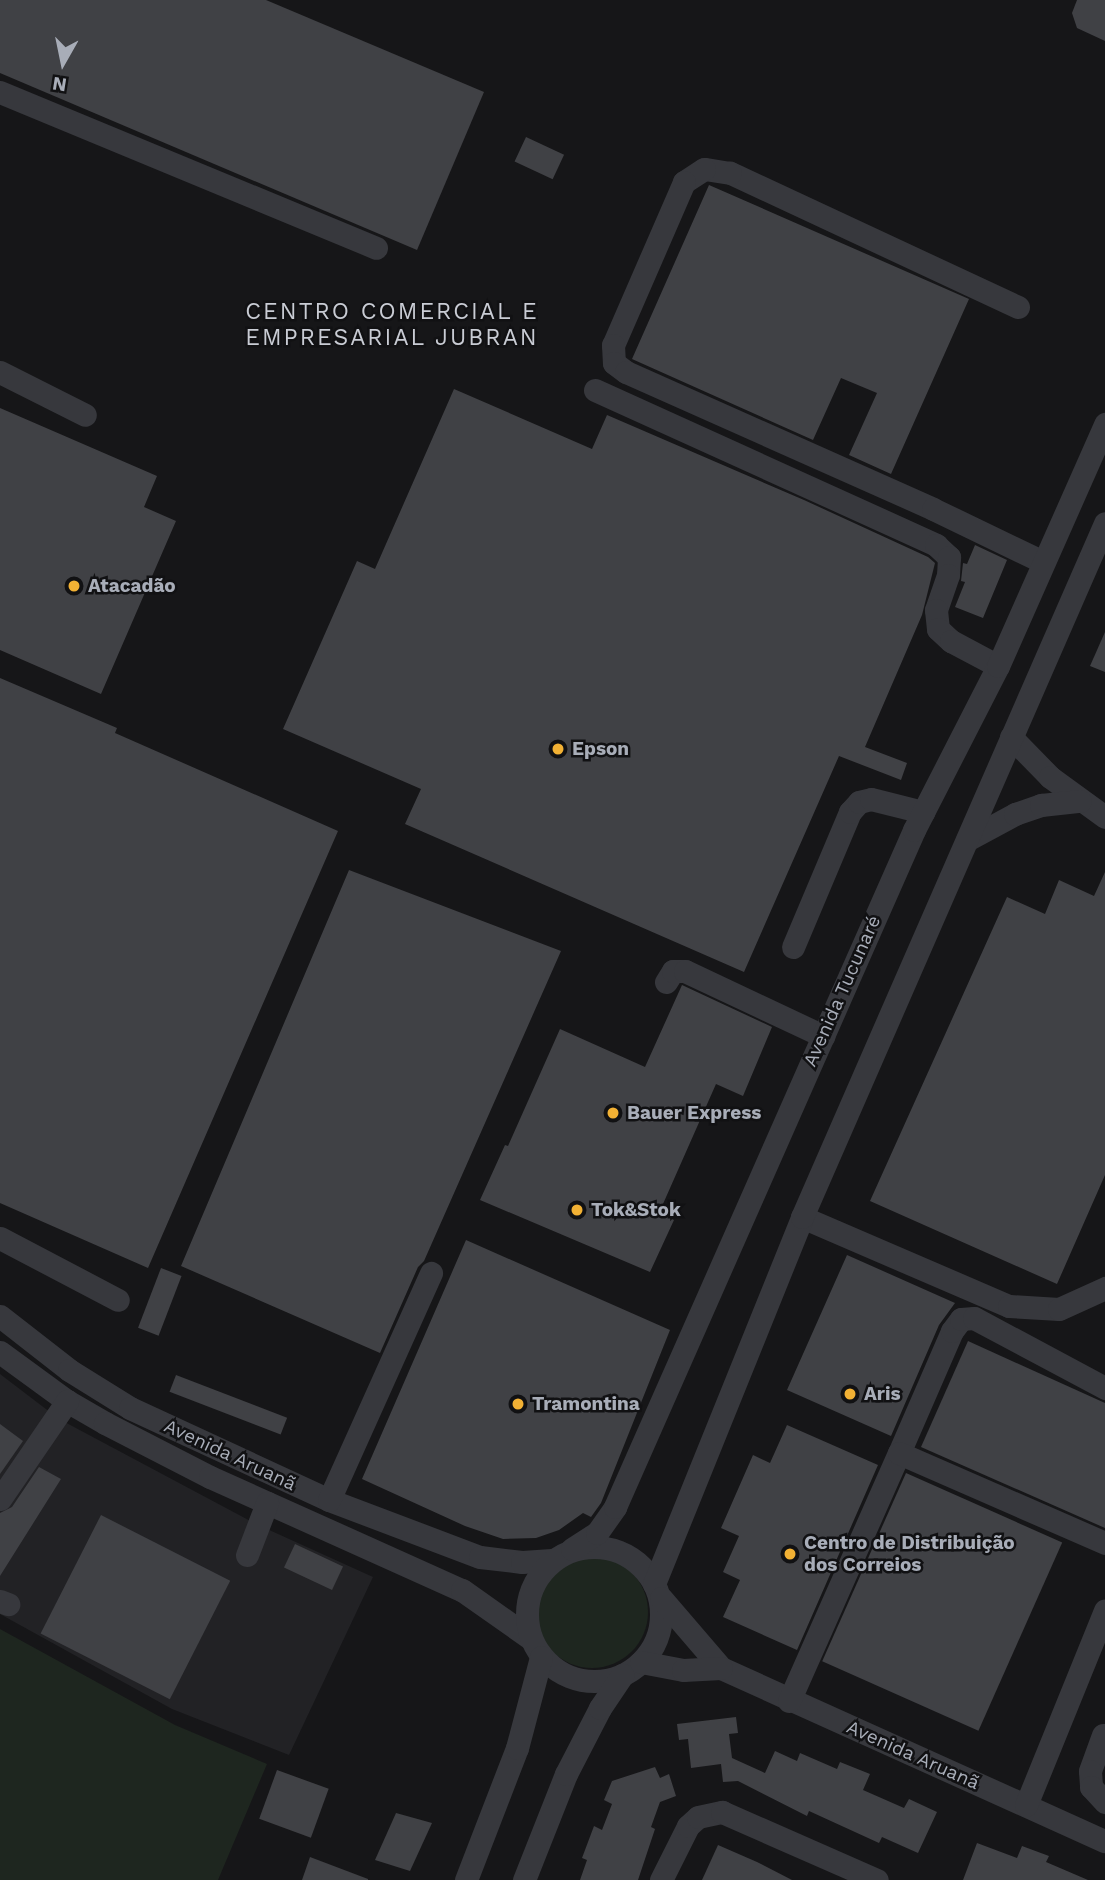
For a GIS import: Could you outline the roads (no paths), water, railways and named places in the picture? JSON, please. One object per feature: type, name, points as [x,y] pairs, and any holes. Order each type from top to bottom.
[{"type":"street","points":[[0,92],[376,248]]},
{"type":"street","points":[[1018,307],[730,173],[704,169],[684,182],[613,345],[614,363],[626,372],[933,509],[1043,562]]},
{"type":"street","points":[[0,372],[85,415]]},
{"type":"street","points":[[594,390],[936,545],[949,557],[948,575],[936,610],[938,629],[951,641],[998,666]]},
{"type":"street","name":"Avenida Tucunaré","points":[[562,1554],[597,1533],[615,1507],[923,812],[998,666],[1105,424]]},
{"type":"street","points":[[524,1880],[566,1774],[600,1708],[655,1644],[661,1622],[658,1591],[802,1217],[1105,523]]},
{"type":"street","points":[[1012,737],[1050,777],[1105,817]]},
{"type":"street","points":[[793,947],[850,812],[859,802],[871,799],[923,812]]},
{"type":"street","points":[[967,840],[1004,819],[1041,805],[1080,801]]},
{"type":"street","points":[[666,982],[673,971],[685,971],[823,1036]]},
{"type":"street","points":[[802,1217],[1009,1306],[1059,1309],[1105,1288]]},
{"type":"street","points":[[0,1238],[118,1300]]},
{"type":"street","points":[[330,1500],[431,1273]]},
{"type":"street","name":"Avenida Aruanã","points":[[0,1316],[69,1370],[130,1408],[330,1500],[480,1557],[522,1562],[562,1554]]},
{"type":"street","points":[[789,1701],[952,1331],[961,1319],[974,1318],[1105,1388]]},
{"type":"street","name":"Avenida Aruanã","points":[[0,1352],[67,1401],[175,1459],[462,1590],[536,1647]]},
{"type":"street","points":[[0,1499],[67,1401]]},
{"type":"street","points":[[899,1453],[1105,1543]]},
{"type":"street","points":[[247,1555],[267,1503]]},
{"type":"street","points":[[631,1669],[600,1681],[578,1680],[558,1671],[536,1647],[525,1617],[528,1595],[537,1575],[562,1554],[593,1546],[616,1549],[636,1561],[658,1591]]},
{"type":"street","points":[[462,1590],[480,1557]]},
{"type":"street","name":"Avenida Aruanã","points":[[658,1591],[721,1668],[789,1701],[1105,1841]]},
{"type":"street","points":[[1026,1805],[1105,1610]]},
{"type":"street","points":[[466,1880],[517,1748],[536,1647]]},
{"type":"street","name":"Avenida Aruanã","points":[[631,1669],[721,1668]]},
{"type":"street","points":[[1103,1735],[1090,1771],[1091,1787],[1105,1802]]},
{"type":"street","points":[[662,1880],[688,1826],[698,1817],[722,1812],[877,1880]]},
{"type":"place","name":"Atacadão","points":[[74,586]]},
{"type":"place","name":"Epson","points":[[558,749]]},
{"type":"place","name":"Bauer Express","points":[[613,1113]]},
{"type":"place","name":"Tok&Stok","points":[[577,1210]]},
{"type":"place","name":"Aris","points":[[850,1394]]},
{"type":"place","name":"Tramontina","points":[[518,1404]]},
{"type":"place","name":"Centro de Distribuição dos Correios","points":[[790,1554]]},
{"type":"district","name":"CENTRO COMERCIAL E EMPRESARIAL JUBRAN","points":[[392,325]]}]
